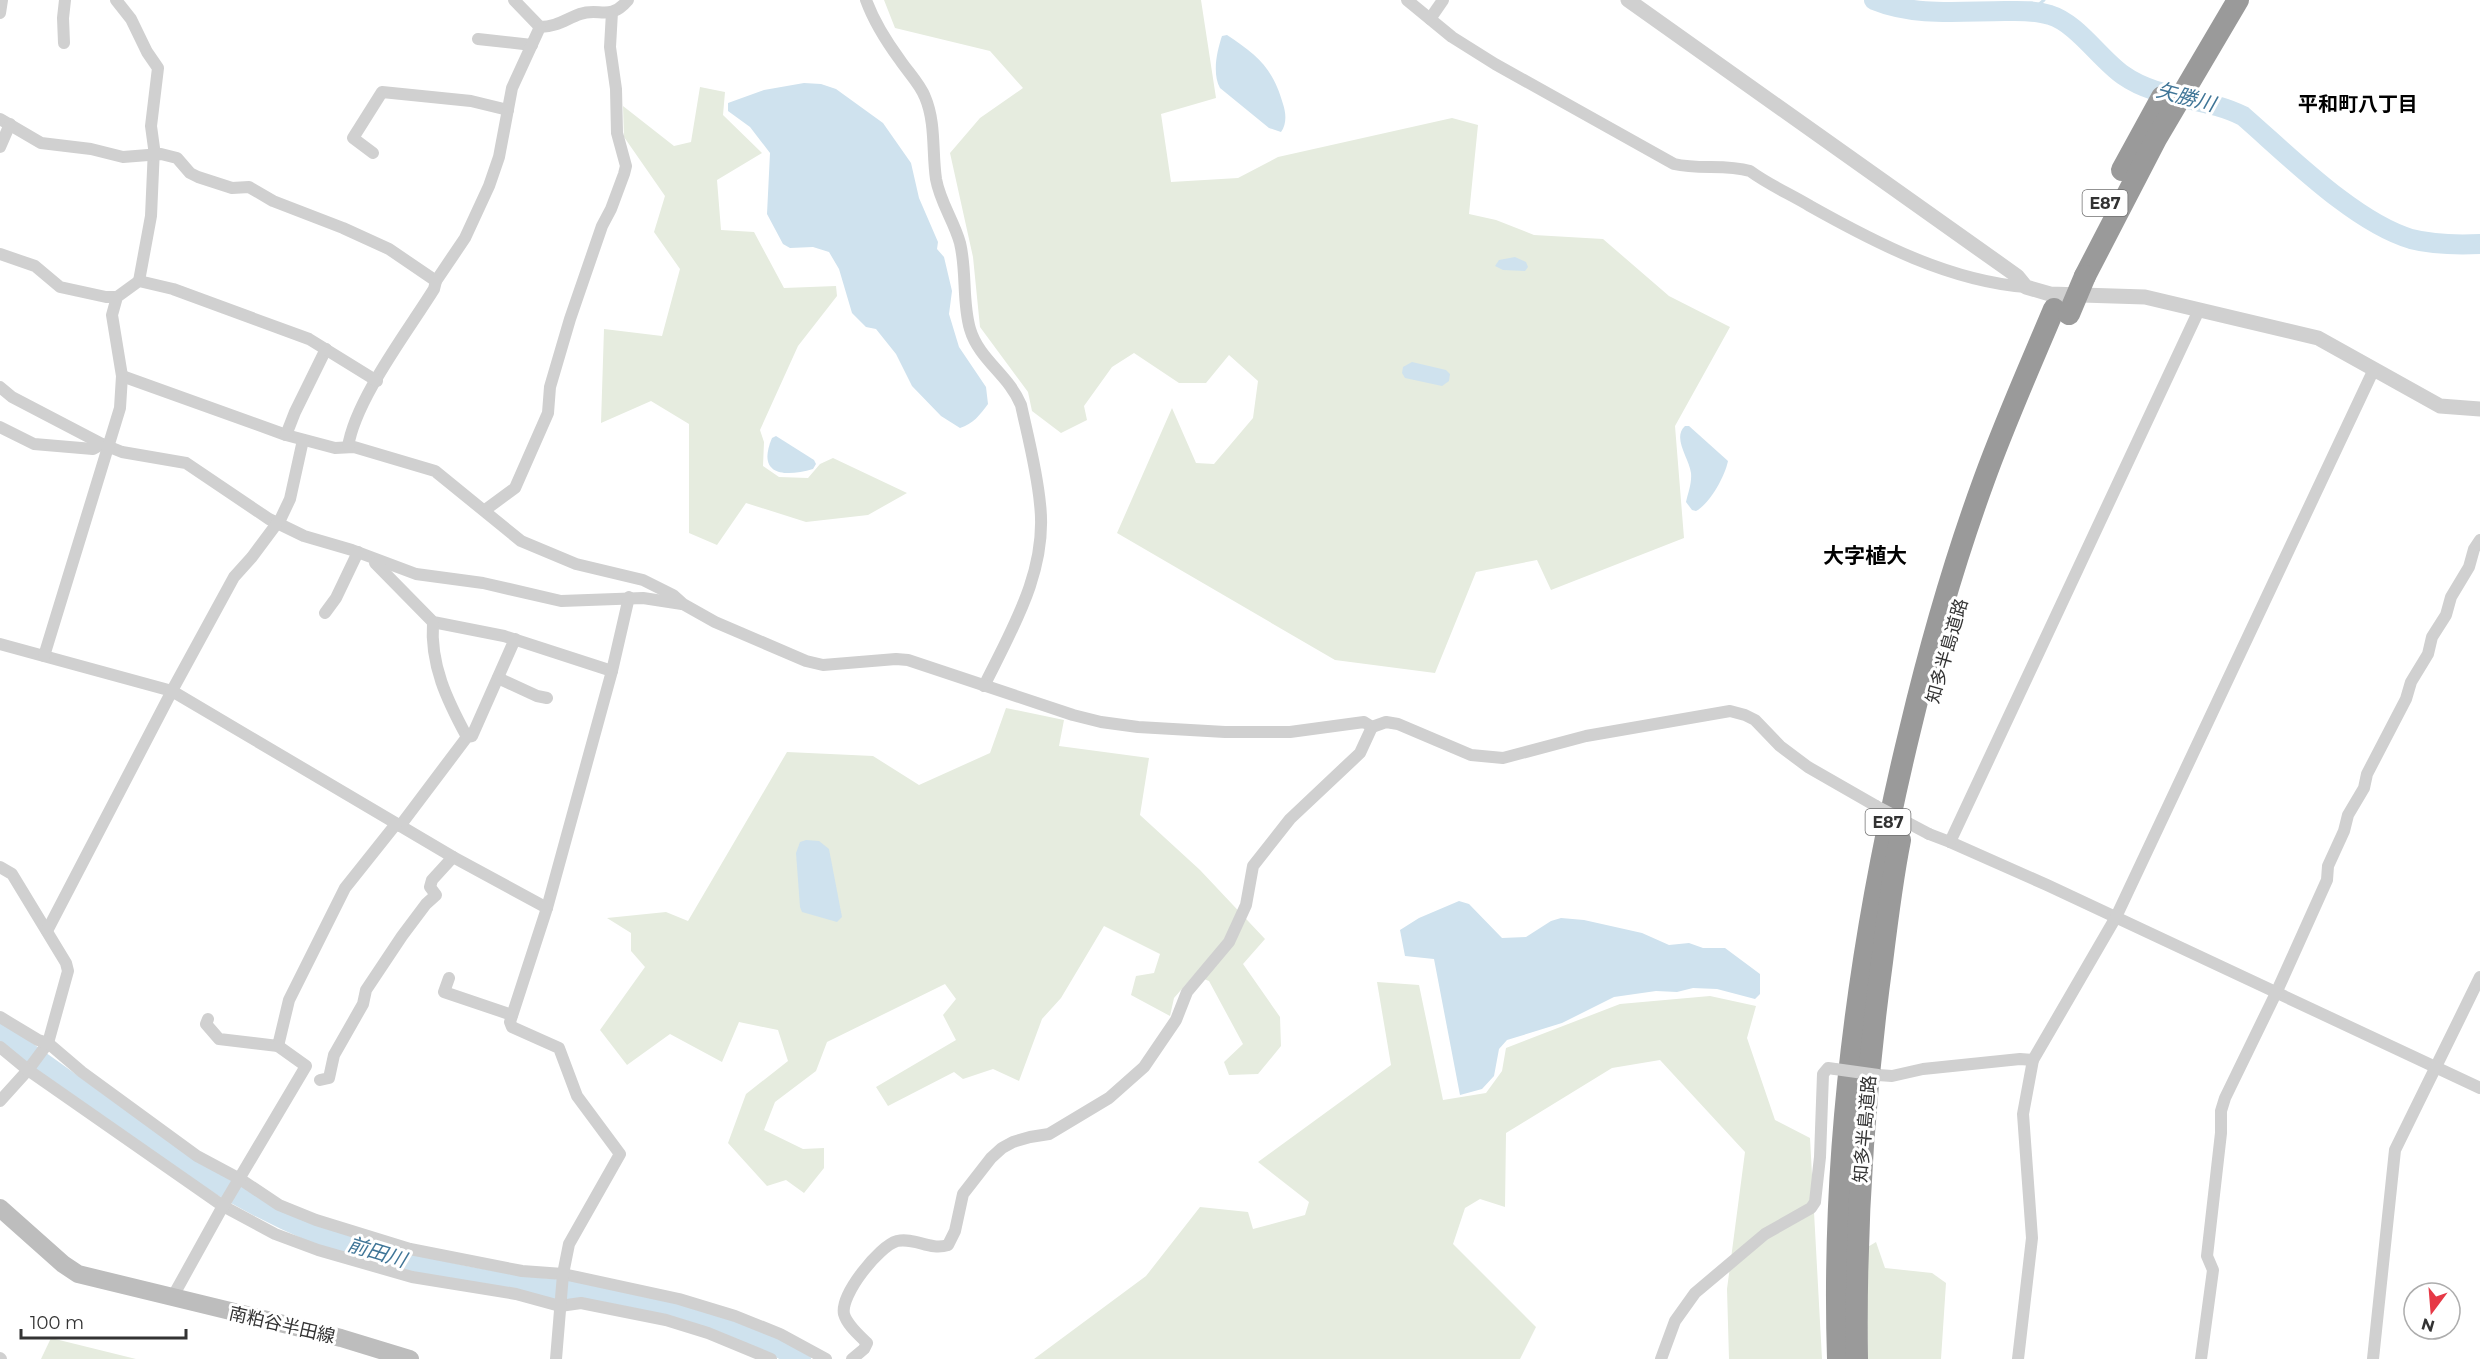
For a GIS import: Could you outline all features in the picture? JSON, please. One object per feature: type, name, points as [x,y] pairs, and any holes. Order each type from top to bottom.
[{"type":"highway","name":"知多半島道路","points":[[1838,1359],[1838,1239],[1844,1130],[1857,1005],[1885,839],[1922,678],[1951,577],[1984,481],[2078,275],[2149,136],[2194,55],[2219,0]]},
{"type":"highway","name":"知多半島道路","points":[[2194,55],[2238,0]]},
{"type":"highway","name":"知多半島道路","points":[[1857,1359],[1857,1239],[1863,1129],[1875,1009],[1899,843],[1937,681],[1966,582],[1999,485],[2036,389],[2061,312]]},
{"type":"main road","name":"南粕谷半田線","points":[[0,1208],[63,1264],[78,1274],[341,1338],[410,1359]]},
{"type":"street","points":[[0,13],[2,0]]},
{"type":"street","points":[[64,43],[65,0]]},
{"type":"street","points":[[0,255],[36,266],[60,287],[106,297],[117,297],[139,282],[151,216],[153,154],[151,126],[158,68],[147,52],[131,19],[116,0]]},
{"type":"street","points":[[514,0],[540,27],[550,27],[582,13],[612,12],[628,0]]},
{"type":"street","points":[[866,0],[890,46],[925,96],[932,127],[937,183],[959,240],[965,269],[966,313],[971,332],[986,358],[1015,391],[1021,405],[1041,505],[1041,535],[1032,581],[1024,604],[984,686]]},
{"type":"street","points":[[1407,0],[1452,37],[1495,64],[1674,164],[1686,167],[1737,167],[1750,171],[1850,230],[1941,268],[2050,294],[2145,297],[2318,338],[2440,406],[2480,410]]},
{"type":"street","points":[[1430,19],[1443,0]]},
{"type":"street","points":[[1628,0],[2017,276],[2026,287]]},
{"type":"street","points":[[485,510],[515,488],[548,413],[550,387],[570,319],[602,226],[612,209],[624,174],[626,166],[617,133],[616,89],[610,47],[612,12]]},
{"type":"street","points":[[348,447],[357,416],[434,289],[436,281],[465,238],[489,186],[499,157],[512,88],[540,27]]},
{"type":"street","points":[[478,39],[532,45]]},
{"type":"street","points":[[373,153],[353,138],[382,92],[471,101],[508,110]]},
{"type":"street","points":[[0,147],[5,122],[41,143],[91,149],[123,157],[153,154],[177,158],[190,173],[213,183],[232,188],[249,187],[273,201],[389,249],[436,281]]},
{"type":"street","points":[[139,282],[173,289],[309,339],[377,381]]},
{"type":"street","points":[[44,656],[106,445],[120,408],[122,376],[112,315],[117,297]]},
{"type":"street","points":[[1950,842],[2199,310]]},
{"type":"street","points":[[286,435],[326,348]]},
{"type":"street","points":[[2018,1359],[2032,1238],[2023,1114],[2033,1060],[2116,917],[2374,369]]},
{"type":"street","points":[[122,376],[286,435],[335,448],[348,447],[435,471],[521,541],[576,564],[643,580],[674,595],[683,604],[715,622],[806,662],[823,665],[908,660],[1073,715],[1138,728],[1260,733],[1290,732],[1364,722],[1372,727]]},
{"type":"street","points":[[0,387],[12,397],[122,452],[186,463],[277,523],[304,536],[416,574],[483,584],[553,600],[579,601],[629,597],[683,604]]},
{"type":"street","points":[[0,427],[34,444],[93,449],[106,445]]},
{"type":"street","points":[[47,931],[234,577],[277,523],[290,499],[303,440]]},
{"type":"street","points":[[2201,1359],[2213,1270],[2207,1256],[2224,1098],[2277,991],[2327,880],[2328,866],[2344,831],[2348,815],[2364,788],[2367,774],[2406,699],[2411,682],[2428,654],[2432,637],[2446,615],[2451,597],[2469,567],[2474,549],[2480,540]]},
{"type":"street","points":[[326,613],[362,554]]},
{"type":"street","points":[[362,554],[389,574],[432,622],[515,639],[612,671]]},
{"type":"street","points":[[556,1359],[563,1274],[569,1244],[620,1154],[577,1095],[559,1048],[512,1027],[510,1022],[548,908],[612,671],[629,597]]},
{"type":"street","points":[[432,622],[433,654],[437,670],[447,700],[467,737]]},
{"type":"street","points":[[278,1046],[289,1000],[345,888],[467,737],[472,736],[515,639]]},
{"type":"street","points":[[0,644],[172,691],[453,857],[548,908]]},
{"type":"street","points":[[498,678],[537,696],[547,698]]},
{"type":"street","points":[[852,1359],[864,1349],[867,1343],[846,1320],[844,1303],[869,1265],[888,1245],[898,1241],[916,1242],[932,1247],[948,1245],[955,1230],[963,1194],[990,1158],[1013,1142],[1049,1134],[1109,1098],[1144,1067],[1176,1020],[1186,992],[1229,942],[1246,905],[1253,866],[1290,819],[1360,753],[1372,727],[1386,722],[1398,724],[1471,755],[1503,758],[1586,736],[1706,715],[1738,713],[1755,720],[1780,746],[1808,767],[1929,834],[2277,991],[2480,1088]]},
{"type":"street","points":[[208,1019],[206,1024],[219,1039],[278,1046],[306,1066],[322,1085],[329,1078],[334,1055],[363,1004],[366,990],[402,936],[426,904],[436,895],[430,887],[432,880],[453,857]]},
{"type":"street","points":[[0,867],[12,874],[66,963],[68,971],[46,1045],[28,1070],[0,1101]]},
{"type":"street","points":[[2373,1359],[2395,1150],[2480,977]]},
{"type":"street","points":[[449,978],[444,992],[512,1015]]},
{"type":"street","points":[[0,1017],[46,1045],[197,1156],[279,1204],[362,1235],[410,1249],[522,1271],[563,1274],[679,1299],[735,1316],[780,1334],[826,1359]]},
{"type":"street","points":[[0,1047],[28,1070],[225,1204],[275,1234],[318,1250],[412,1277],[516,1294],[560,1306],[581,1303],[666,1320],[708,1333],[771,1359]]},
{"type":"street","points":[[1661,1359],[1675,1321],[1695,1293],[1765,1234],[1811,1208],[1815,1203],[1824,1074],[1828,1068],[1892,1076],[1923,1069],[2020,1059],[2033,1060]]},
{"type":"street","points":[[172,1298],[306,1066]]},
{"type":"shaded area","points":[[884,0],[1201,0],[1216,98],[1161,114],[1171,182],[1238,178],[1278,157],[1452,118],[1478,125],[1469,214],[1496,220],[1534,235],[1603,239],[1669,296],[1730,327],[1675,426],[1684,538],[1551,590],[1537,560],[1476,572],[1435,673],[1335,660],[1117,533],[1172,408],[1196,463],[1214,464],[1253,418],[1258,381],[1229,355],[1206,383],[1179,383],[1134,353],[1112,367],[1084,406],[1087,420],[1061,433],[1032,411],[1028,392],[980,327],[973,257],[950,153],[980,118],[1023,88],[990,51],[895,28]]},
{"type":"shaded area","points":[[700,87],[725,92],[723,115],[762,153],[717,180],[721,230],[754,232],[784,288],[836,286],[837,296],[798,346],[760,430],[764,442],[763,466],[779,477],[808,478],[820,464],[833,458],[907,493],[868,515],[806,522],[746,503],[717,545],[689,533],[689,424],[651,401],[601,423],[604,329],[662,336],[680,269],[654,232],[665,196],[624,137],[623,106],[674,146],[691,142]]},
{"type":"shaded area","points":[[1006,708],[1064,720],[1059,746],[1149,758],[1140,815],[1200,870],[1265,939],[1243,964],[1280,1017],[1281,1046],[1258,1074],[1229,1075],[1224,1062],[1243,1044],[1209,981],[1194,975],[1174,998],[1170,1016],[1131,995],[1136,976],[1154,973],[1160,954],[1104,926],[1061,998],[1042,1019],[1019,1081],[993,1069],[963,1079],[954,1072],[888,1106],[876,1087],[956,1040],[943,1015],[956,999],[945,984],[827,1042],[816,1071],[775,1102],[764,1130],[803,1149],[824,1148],[824,1168],[804,1193],[786,1180],[767,1186],[728,1143],[746,1094],[788,1061],[778,1030],[739,1022],[722,1062],[670,1034],[627,1065],[600,1030],[645,967],[631,951],[631,933],[607,918],[666,912],[688,921],[787,752],[873,756],[919,785],[990,753]]},
{"type":"shaded area","points":[[1377,982],[1419,985],[1443,1100],[1486,1093],[1502,1071],[1506,1048],[1620,1004],[1710,996],[1756,1006],[1747,1038],[1775,1120],[1810,1138],[1822,1359],[1729,1359],[1727,1289],[1745,1152],[1660,1060],[1612,1068],[1506,1133],[1505,1207],[1480,1199],[1465,1208],[1453,1244],[1536,1327],[1520,1359],[1034,1359],[1146,1276],[1200,1207],[1248,1212],[1253,1229],[1305,1215],[1309,1202],[1258,1162],[1391,1065]]},
{"type":"shaded area","points":[[1876,1242],[1885,1268],[1932,1273],[1946,1283],[1941,1359],[1868,1359],[1866,1248]]},
{"type":"shaded area","points":[[51,1338],[136,1359],[41,1359]]},
{"type":"water","points":[[1227,35],[1255,56],[1269,72],[1285,111],[1285,122],[1281,132],[1269,128],[1220,88],[1216,76],[1216,62],[1222,36]]},
{"type":"water","points":[[804,83],[821,84],[836,89],[883,123],[911,163],[919,198],[938,242],[937,249],[944,257],[952,291],[949,314],[959,347],[986,387],[988,404],[976,419],[965,426],[960,428],[941,416],[912,386],[896,354],[876,329],[866,327],[852,313],[839,269],[829,252],[813,247],[790,248],[783,244],[767,214],[770,153],[750,127],[728,111],[728,103],[764,90]]},
{"type":"water","points":[[1515,257],[1526,262],[1528,267],[1525,271],[1503,270],[1495,266],[1499,260]]},
{"type":"water","points":[[1412,362],[1446,370],[1450,374],[1449,381],[1442,386],[1405,378],[1402,373],[1403,367]]},
{"type":"water","points":[[1685,426],[1689,426],[1728,461],[1716,489],[1696,511],[1692,510],[1686,502],[1691,477],[1680,436]]},
{"type":"water","points":[[776,436],[814,460],[816,464],[813,469],[784,473],[771,467],[768,451],[772,438]]},
{"type":"water","points":[[819,841],[829,849],[842,917],[837,922],[802,912],[800,907],[796,853],[800,842]]},
{"type":"water","points":[[1459,901],[1469,904],[1502,938],[1526,937],[1551,921],[1561,918],[1584,920],[1642,933],[1669,945],[1689,943],[1703,948],[1725,948],[1760,974],[1760,994],[1755,999],[1717,989],[1693,988],[1677,992],[1656,991],[1614,997],[1562,1023],[1507,1040],[1499,1049],[1494,1076],[1482,1089],[1460,1095],[1434,959],[1405,956],[1400,930],[1419,918]]},
{"type":"waterway","name":"矢勝川","points":[[1874,0],[1922,11],[2027,11],[2039,12],[2060,19],[2079,33],[2114,68],[2137,83],[2167,94],[2214,105],[2243,116],[2322,186],[2367,218],[2389,230],[2411,239],[2428,242],[2480,244]]},
{"type":"waterway","points":[[2031,11],[2044,0]]},
{"type":"waterway","name":"前田川","points":[[0,1033],[129,1125],[216,1183],[309,1231],[359,1249],[444,1271],[532,1287],[604,1294],[680,1311],[730,1327],[801,1359]]},
{"type":"district","name":"平和町八丁目","points":[[2358,104]]},
{"type":"district","name":"大字植大","points":[[1865,555]]}]
